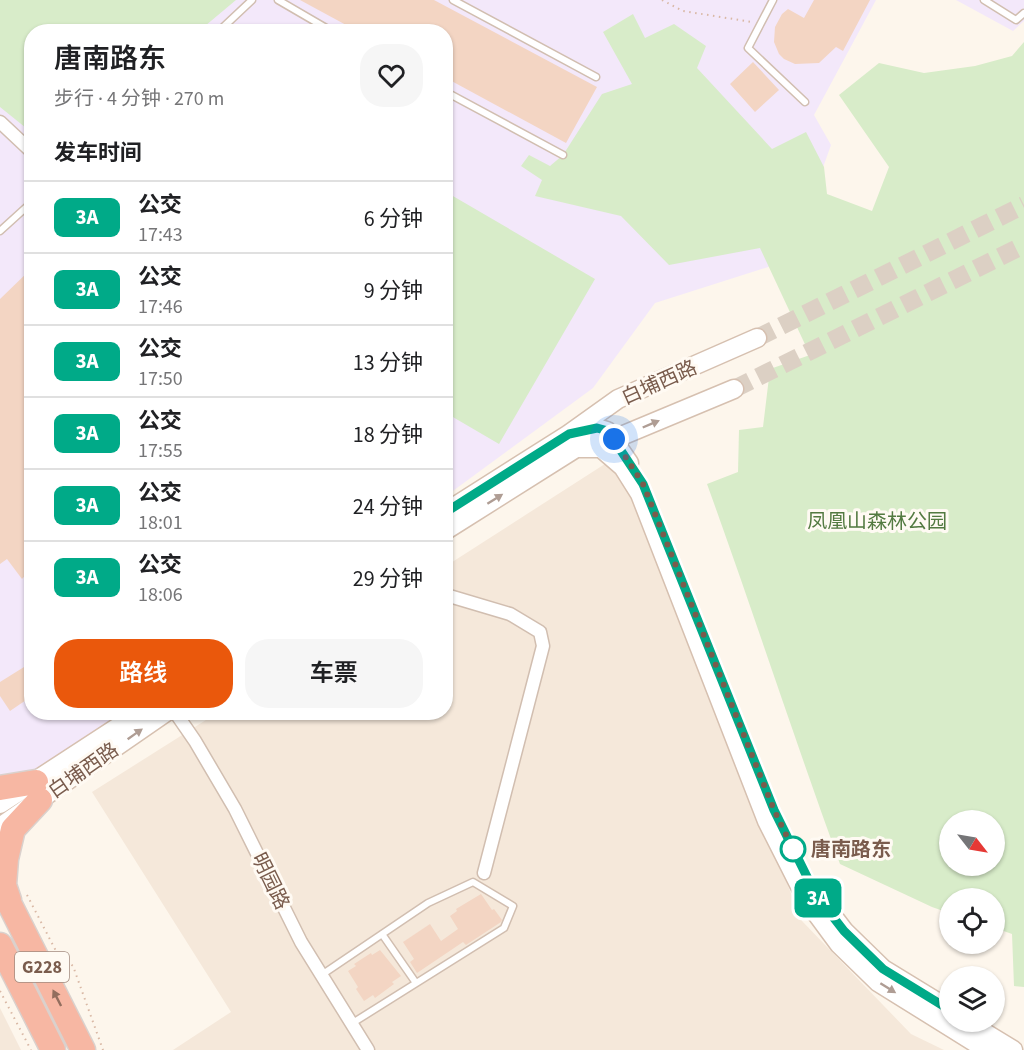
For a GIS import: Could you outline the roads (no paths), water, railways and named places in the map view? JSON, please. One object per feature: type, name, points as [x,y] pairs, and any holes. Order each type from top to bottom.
[{"type":"highway","points":[[0,789],[38,791]]},
{"type":"highway","points":[[12,894],[4,885],[6,859],[13,829],[38,791]]},
{"type":"highway","name":"G228","points":[[12,894],[29,942],[96,1049]]},
{"type":"highway","points":[[3,950],[2,940],[6,933],[14,931],[29,942]]},
{"type":"highway","name":"G228","points":[[3,950],[53,1050]]},
{"type":"street","points":[[0,122],[24,144]]},
{"type":"street","name":"白埔西路","points":[[453,525],[572,441],[618,399],[757,338]]},
{"type":"street","name":"白埔西路","points":[[453,508],[572,441],[614,439],[734,389]]},
{"type":"street","points":[[614,439],[643,484],[774,810],[816,895],[844,931],[883,969],[939,1003]]},
{"type":"street","points":[[572,441],[601,448],[623,467],[640,494],[768,821],[808,902],[839,944],[878,982],[987,1050]]},
{"type":"street","points":[[453,596],[510,614],[540,632],[543,646],[484,873]]},
{"type":"street","name":"白埔西路","points":[[0,827],[38,791],[131,720]]},
{"type":"street","name":"白埔西路","points":[[0,804],[38,791],[153,720]]},
{"type":"street","name":"明园路","points":[[181,720],[235,809],[320,976],[368,1050]]},
{"type":"street","points":[[983,1032],[1013,1050]]},
{"type":"lane","points":[[226,24],[252,0]]},
{"type":"lane","points":[[278,0],[319,24]]},
{"type":"lane","points":[[453,0],[596,78]]},
{"type":"lane","points":[[773,0],[748,48],[805,102]]},
{"type":"lane","points":[[984,0],[1016,20],[1024,13]]},
{"type":"lane","points":[[453,96],[563,156]]},
{"type":"lane","points":[[0,231],[24,209]]},
{"type":"lane","points":[[320,976],[428,903],[473,882],[513,906],[504,928],[350,1024]]},
{"type":"lane","points":[[382,934],[416,984]]},
{"type":"tunnel","points":[[757,338],[1024,205]]},
{"type":"tunnel","points":[[734,389],[1024,245]]},
{"type":"place","name":"唐南路东","points":[[793,849]]},
{"type":"park label","name":"凤凰山森林公园","points":[[877,521]]}]
